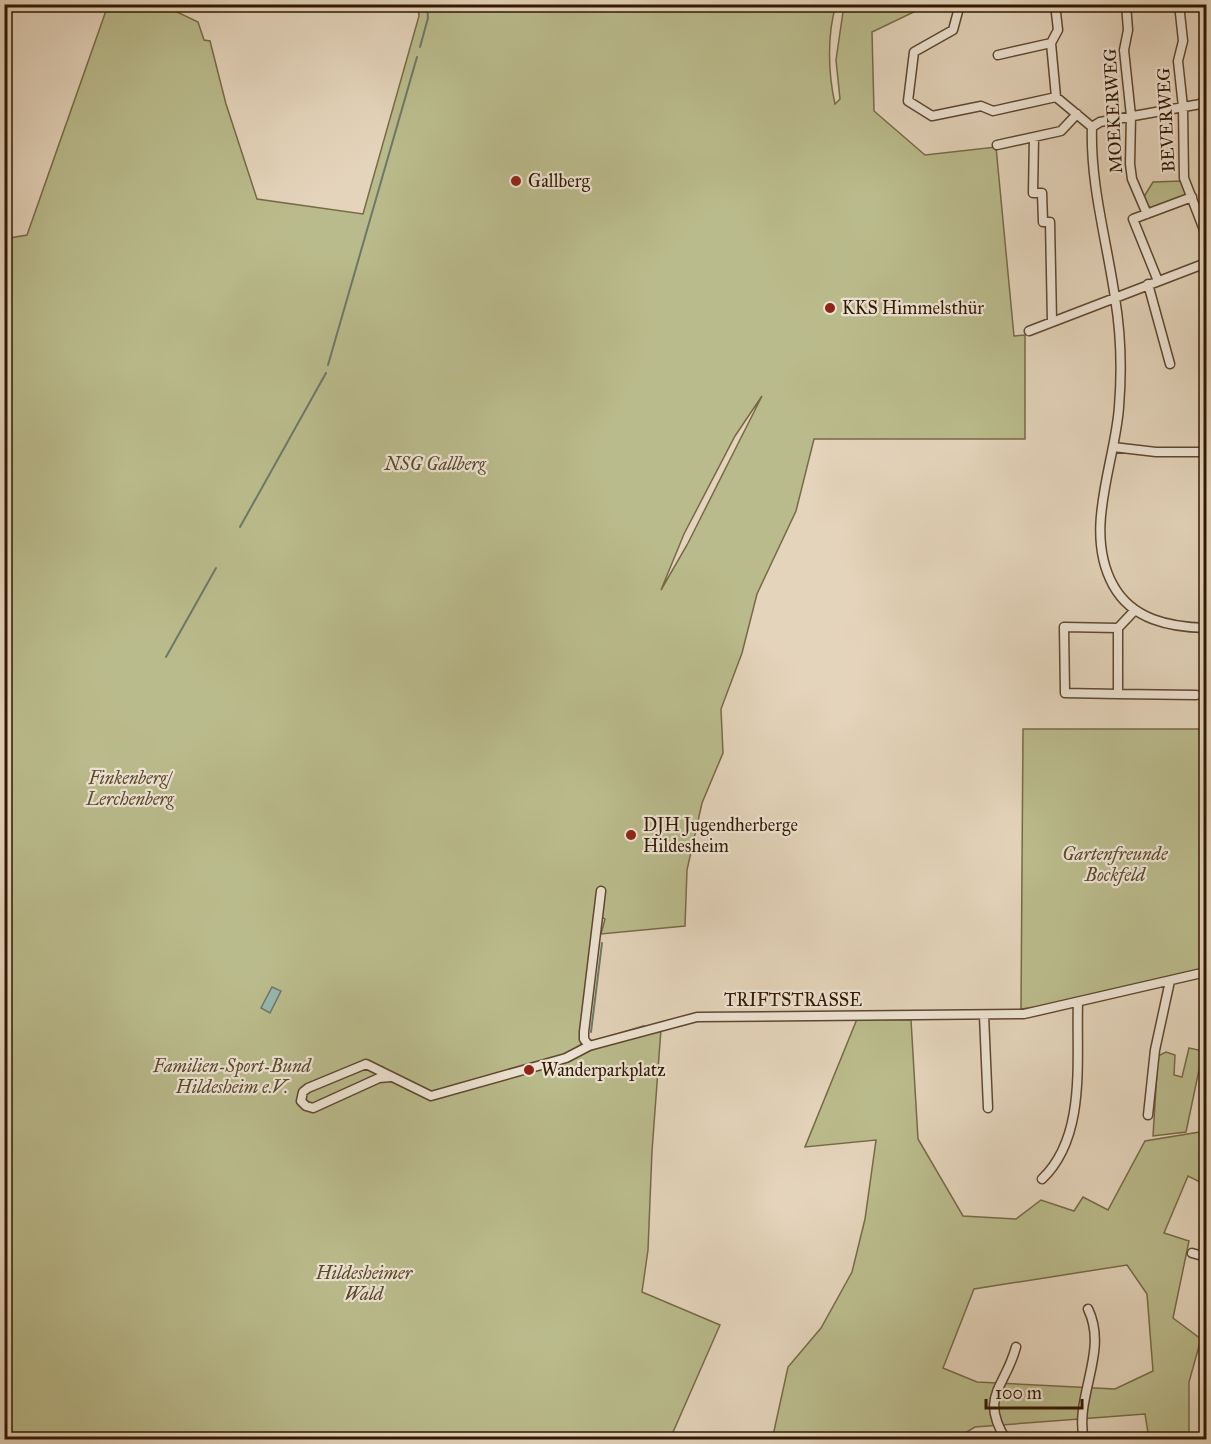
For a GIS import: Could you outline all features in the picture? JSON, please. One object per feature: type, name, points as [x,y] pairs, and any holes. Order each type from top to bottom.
[{"type":"street","points":[[960,4],[953,30],[914,52],[908,102],[932,116],[981,106],[993,111],[1056,97]]},
{"type":"street","points":[[1055,4],[1058,30],[1051,43],[1056,97],[1092,127],[1098,200],[1115,297],[1121,377],[1113,447],[1101,518],[1101,550],[1113,586],[1135,610],[1166,625],[1206,628]]},
{"type":"street","name":"MOEKERWEG","points":[[1126,4],[1128,30],[1124,50],[1131,116],[1132,179],[1147,214]]},
{"type":"street","name":"BEVERWEG","points":[[1179,4],[1183,42],[1178,61],[1183,107],[1184,178],[1206,235]]},
{"type":"street","points":[[998,55],[1051,43]]},
{"type":"street","points":[[1092,127],[1100,122],[1206,103]]},
{"type":"street","points":[[997,145],[1061,131],[1077,114]]},
{"type":"street","points":[[1034,137],[1033,193],[1042,193],[1043,222],[1050,222],[1052,321]]},
{"type":"street","points":[[1158,281],[1133,219],[1192,197]]},
{"type":"street","points":[[1029,331],[1205,263],[1206,274]]},
{"type":"street","points":[[1148,284],[1170,364]]},
{"type":"street","points":[[1113,447],[1156,452],[1206,452]]},
{"type":"street","points":[[1118,694],[1118,628],[1135,610]]},
{"type":"street","points":[[1118,628],[1064,627],[1065,693],[1196,695]]},
{"type":"street","points":[[589,1046],[584,1039],[584,1032],[601,891]]},
{"type":"street","name":"TRIFTSTRASSE","points":[[391,1077],[379,1078],[313,1108],[306,1106],[302,1101],[303,1092],[308,1088],[366,1064],[431,1096],[566,1058],[589,1046],[698,1017],[1024,1014],[1206,972]]},
{"type":"street","points":[[1148,1115],[1155,1050],[1170,981]]},
{"type":"street","points":[[1042,1179],[1053,1168],[1063,1152],[1074,1116],[1078,1002]]},
{"type":"street","points":[[984,1015],[988,1108]]},
{"type":"street","points":[[1192,1253],[1206,1257]]},
{"type":"street","points":[[1084,1440],[1081,1416],[1095,1343],[1093,1318],[1088,1309]]},
{"type":"street","points":[[1006,1440],[995,1419],[993,1403],[1016,1347]]},
{"type":"green space","points":[[108,5],[174,5],[177,12],[198,22],[204,40],[210,41],[226,104],[257,199],[363,214],[419,16],[418,5],[836,5],[831,28],[830,54],[835,104],[840,99],[836,60],[844,5],[919,5],[918,10],[872,32],[874,111],[925,155],[996,147],[1014,336],[1025,335],[1025,439],[814,439],[796,511],[757,594],[742,653],[721,709],[723,753],[702,803],[687,870],[685,926],[601,934],[605,919],[595,913],[581,1044],[587,1051],[661,1029],[652,1151],[648,1250],[642,1292],[720,1325],[670,1439],[5,1439],[4,239],[27,235]],"holes":[[[762,396],[687,545],[661,590],[684,534],[735,436]]]},
{"type":"green space","points":[[1182,181],[1188,195],[1148,210],[1143,198],[1153,182]]},
{"type":"green space","name":"Gartenfreunde Bockfeld","points":[[1023,729],[1206,729],[1206,968],[1077,1001],[1021,1009]]},
{"type":"green space","points":[[857,1019],[911,1020],[918,1139],[963,1216],[1016,1219],[1041,1200],[1074,1211],[1083,1197],[1108,1210],[1145,1141],[1206,1131],[1206,1172],[1202,1183],[1188,1176],[1164,1233],[1189,1241],[1173,1318],[1201,1339],[1189,1382],[1189,1439],[1149,1439],[1145,1414],[975,1427],[955,1439],[772,1440],[788,1367],[821,1328],[852,1272],[865,1219],[876,1140],[805,1147]],"holes":[[[1127,1265],[1147,1294],[1153,1371],[1115,1389],[977,1382],[943,1368],[974,1289]]]},
{"type":"green space","points":[[1189,1048],[1203,1051],[1186,1132],[1153,1136],[1158,1056],[1166,1052],[1175,1055],[1174,1075],[1182,1077]]},
{"type":"water","points":[[272,987],[281,991],[270,1013],[261,1008]]},
{"type":"waterway","points":[[420,47],[428,18],[427,4]]},
{"type":"waterway","points":[[328,365],[417,57]]},
{"type":"waterway","points":[[240,527],[326,373]]},
{"type":"waterway","points":[[166,657],[216,568]]},
{"type":"waterway","points":[[591,1032],[602,943]]},
{"type":"waterway","points":[[608,1037],[644,1026]]},
{"type":"place","name":"Gallberg","points":[[516,181]]},
{"type":"place","name":"KKS Himmelsthür","points":[[830,308]]},
{"type":"place","name":"DJH Jugendherberge Hildesheim","points":[[631,835]]},
{"type":"place","name":"Wanderparkplatz","points":[[529,1070]]},
{"type":"park label","name":"NSG Gallberg","points":[[435,464]]},
{"type":"park label","name":"Finkenberg/ Lerchenberg","points":[[130,788]]},
{"type":"park label","name":"Familien-Sport-Bund Hildesheim e.V.","points":[[232,1076]]},
{"type":"park label","name":"Hildesheimer Wald","points":[[364,1283]]}]
